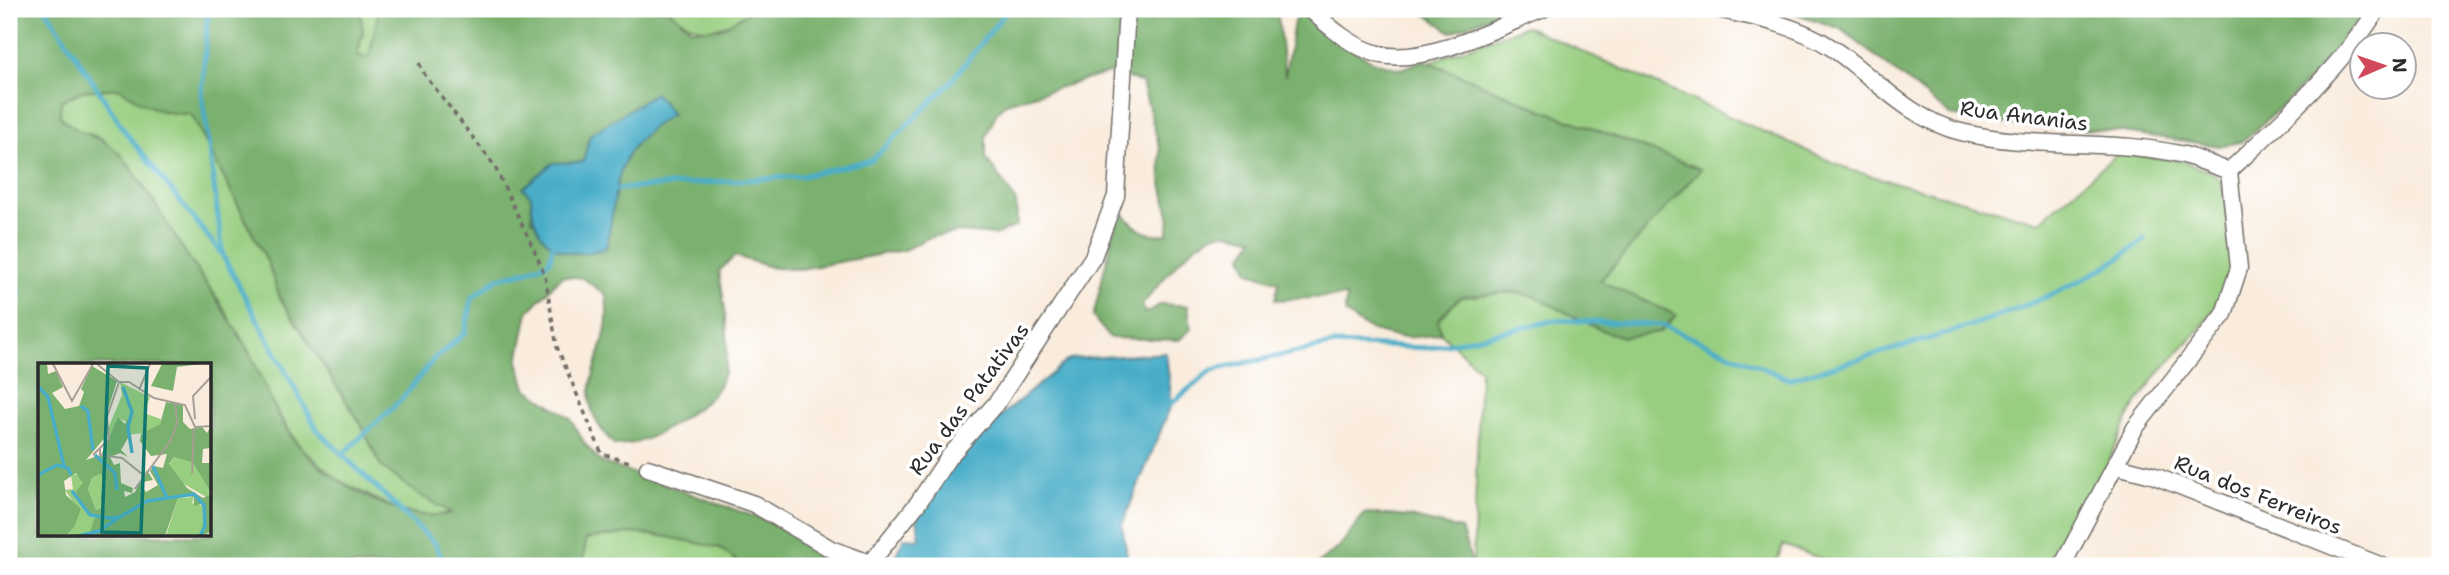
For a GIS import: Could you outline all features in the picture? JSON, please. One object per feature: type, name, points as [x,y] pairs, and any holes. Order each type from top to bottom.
[{"type":"street","name":"Rua das Patativas","points":[[874,564],[954,450],[998,401],[1093,257],[1116,196],[1127,9]]},
{"type":"street","points":[[1310,9],[1335,30],[1366,50],[1395,57],[1428,52],[1544,9]]},
{"type":"street","name":"Rua Ananias","points":[[1717,9],[1793,30],[1822,43],[1932,122],[1961,132],[2049,144],[2148,149],[2184,155],[2229,171]]},
{"type":"street","points":[[2062,566],[2135,428],[2224,314],[2239,268],[2229,171],[2313,92],[2346,56],[2378,9]]},
{"type":"street","name":"Rua dos Ferreiros","points":[[2117,466],[2152,475],[2382,566]]},
{"type":"street","points":[[648,468],[754,504],[831,549],[874,564]]},
{"type":"path","points":[[419,63],[425,75],[494,165],[536,254],[545,276],[557,347],[602,454],[648,468]]},
{"type":"green space","points":[[9,9],[360,9],[363,32],[357,56],[369,57],[379,9],[667,9],[692,29],[720,29],[753,9],[1277,9],[1285,77],[1294,21],[1298,17],[1309,17],[1332,38],[1374,62],[1401,69],[1424,60],[1543,110],[1701,169],[1600,281],[1676,315],[1660,332],[1623,337],[1601,330],[1533,296],[1511,292],[1460,297],[1438,320],[1441,333],[1415,337],[1390,335],[1366,327],[1345,312],[1346,296],[1275,300],[1279,282],[1249,272],[1242,256],[1254,239],[1222,233],[1211,236],[1189,252],[1142,305],[1145,313],[1161,304],[1188,306],[1191,329],[1179,340],[1110,338],[1093,317],[1119,209],[1134,225],[1151,234],[1167,234],[1170,220],[1161,179],[1160,149],[1142,83],[1112,72],[1006,103],[997,112],[986,136],[986,158],[1016,201],[1017,226],[994,235],[961,232],[930,237],[904,250],[801,269],[774,268],[735,256],[719,271],[727,331],[723,377],[714,394],[705,402],[649,438],[615,445],[602,430],[590,402],[593,375],[606,328],[606,295],[583,278],[562,276],[528,312],[518,361],[526,388],[570,418],[585,444],[601,462],[767,521],[847,566],[743,566],[720,548],[663,536],[631,533],[586,539],[583,564],[587,566],[9,566]],"holes":[[[119,88],[153,108],[171,113],[191,114],[268,263],[280,298],[361,424],[381,466],[415,492],[451,513],[412,513],[370,498],[350,488],[315,462],[292,437],[234,325],[132,170],[108,144],[76,128],[60,116],[61,101],[82,91]],[[671,114],[646,129],[620,164],[606,248],[532,220],[531,196],[523,188],[553,163],[583,162]]]},
{"type":"green space","points":[[360,9],[379,9],[370,57],[357,56],[363,32]]},
{"type":"green space","points":[[667,9],[753,11],[728,24],[709,29],[691,25]]},
{"type":"green space","points":[[1419,9],[1508,9],[1451,32]]},
{"type":"green space","points":[[1782,9],[2364,9],[2335,53],[2287,102],[2241,142],[2219,146],[2116,131],[2022,126],[1950,115],[1841,29]]},
{"type":"green space","points":[[1525,26],[1850,170],[2039,222],[2118,153],[2180,161],[2212,172],[2221,181],[2228,214],[2231,279],[2224,296],[2198,331],[2156,376],[2130,414],[2105,470],[2052,566],[1841,566],[1783,545],[1775,566],[1473,566],[1480,370],[1441,333],[1438,320],[1460,297],[1512,292],[1533,296],[1565,310],[1660,332],[1676,315],[1599,281],[1543,110],[1429,62]]},
{"type":"green space","points":[[120,88],[153,108],[171,113],[191,114],[268,263],[280,298],[361,424],[381,465],[415,492],[452,512],[433,517],[405,514],[340,481],[301,448],[268,397],[250,353],[218,299],[102,138],[72,129],[59,116],[61,101],[82,91]]},
{"type":"green space","points":[[1365,513],[1409,517],[1461,529],[1473,566],[1315,566],[1339,547]]},
{"type":"green space","points":[[631,533],[690,539],[720,548],[743,566],[628,566],[612,558],[602,566],[582,564],[586,539]]},
{"type":"water","points":[[655,93],[672,114],[637,142],[627,156],[616,187],[606,248],[575,253],[552,246],[543,238],[537,226],[531,196],[523,188],[553,163],[583,162],[590,135]]},
{"type":"water","points":[[1166,353],[1172,403],[1122,525],[1129,566],[906,566],[894,558],[904,538],[920,539],[916,512],[951,458],[1069,359]]},
{"type":"waterway","points":[[46,9],[126,133],[221,253]]},
{"type":"waterway","points":[[208,9],[202,93],[223,256],[318,431],[435,544],[445,566]]},
{"type":"waterway","points":[[617,189],[802,176],[872,160],[949,84],[1008,9]]},
{"type":"waterway","points":[[1172,403],[1212,370],[1335,344],[1428,348],[1557,320],[1662,325],[1789,379],[1927,339],[2023,307],[2109,265],[2145,239]]},
{"type":"waterway","points":[[343,454],[401,400],[434,359],[465,333],[472,298],[498,278],[528,271],[550,261],[552,247]]},
{"type":"waterway","points":[[9,287],[20,292]]}]
